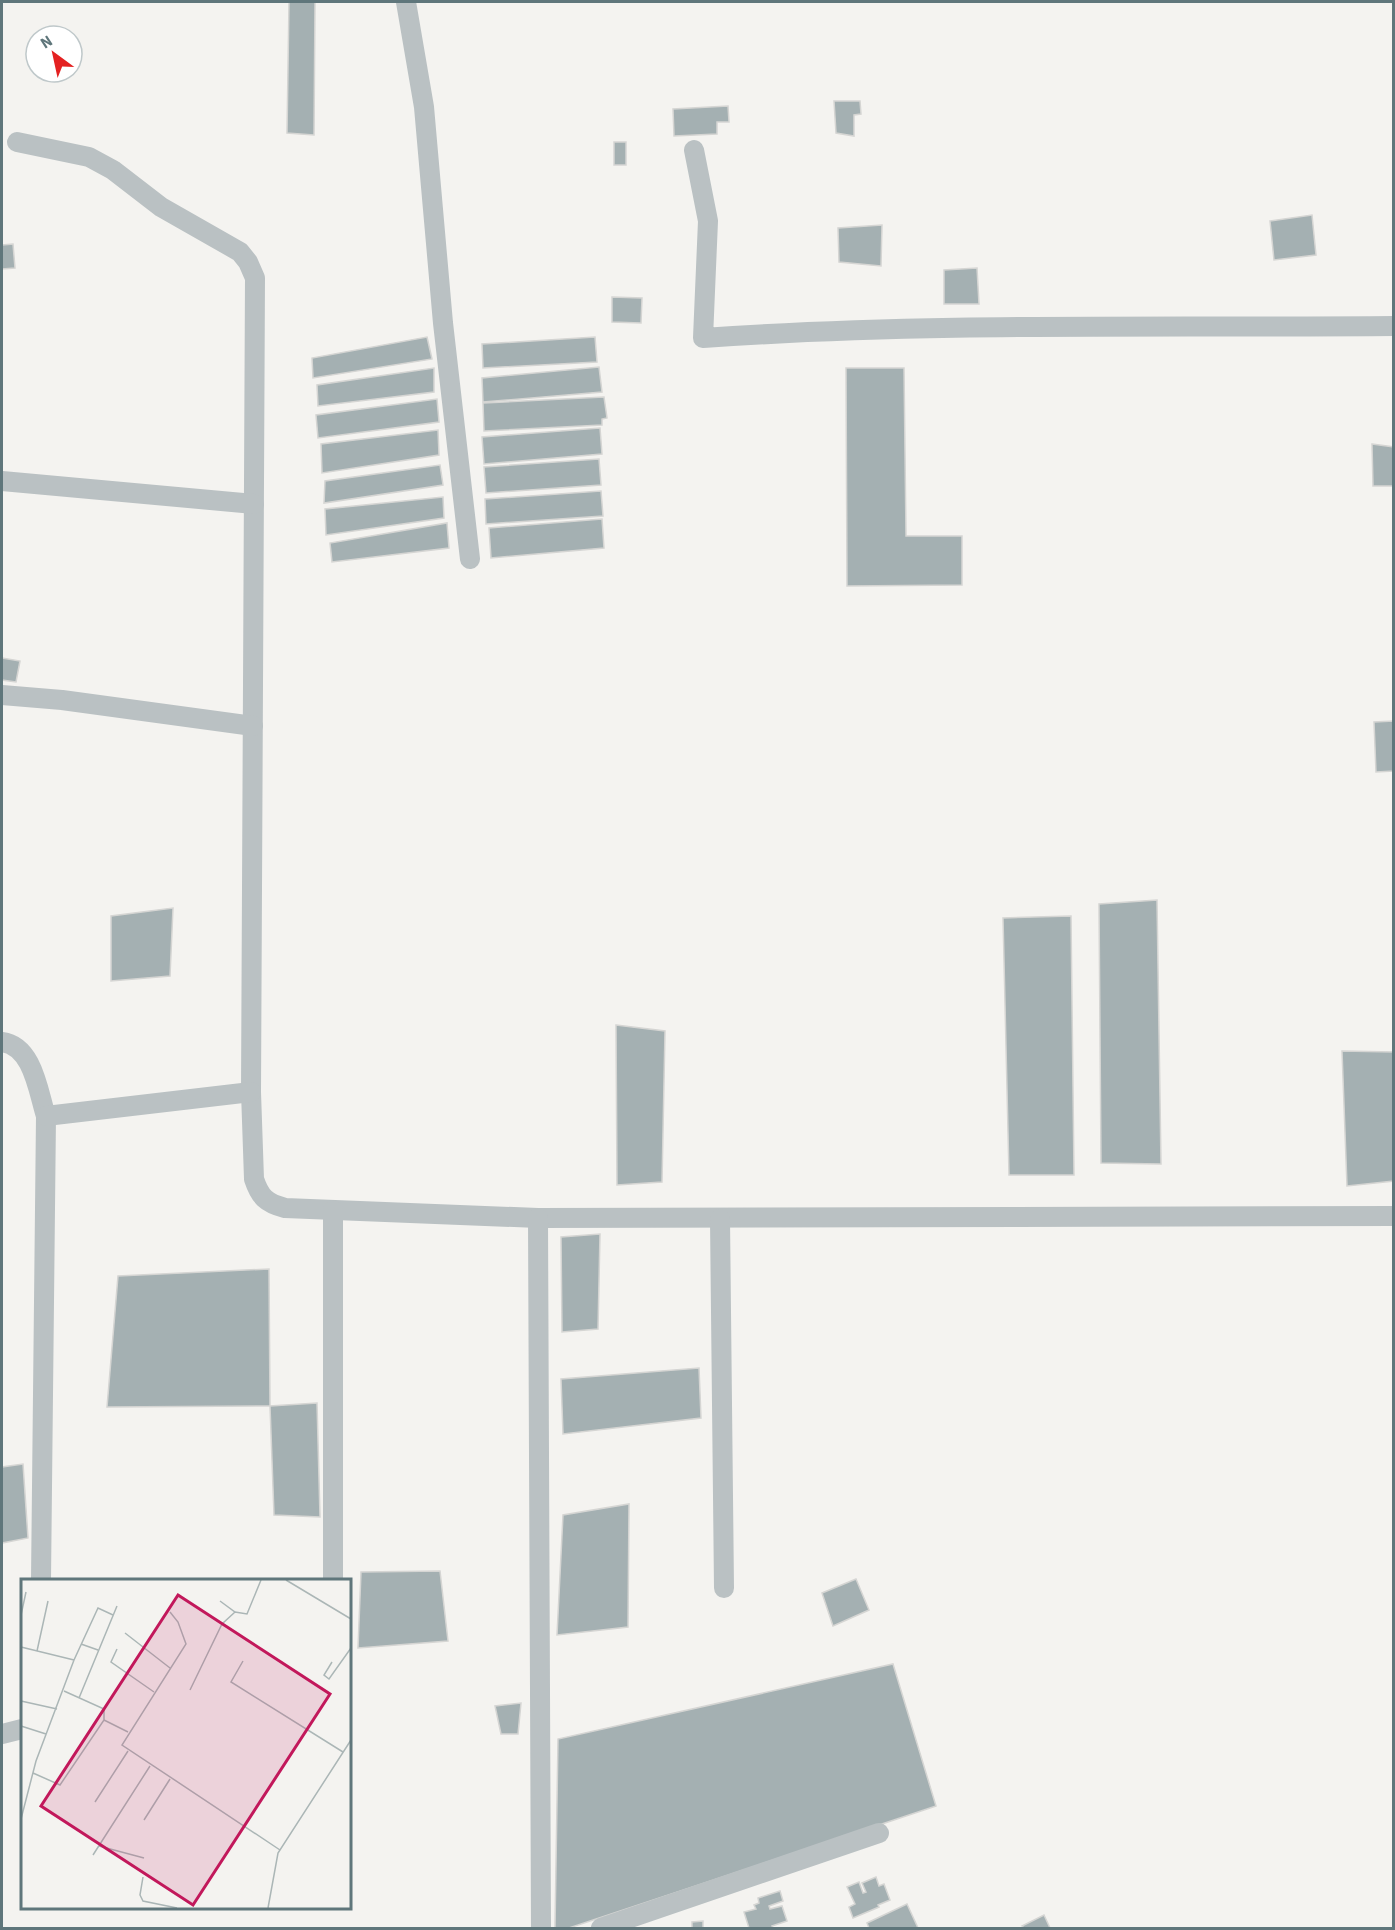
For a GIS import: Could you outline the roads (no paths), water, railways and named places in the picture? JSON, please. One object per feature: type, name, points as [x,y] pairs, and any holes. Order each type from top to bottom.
[{"type":"street","points":[[406,2],[424,107],[443,323],[470,559]]},
{"type":"street","points":[[17,142],[89,157],[113,170],[161,207],[240,252],[248,262],[255,280],[251,1092],[254,1179],[264,1200],[285,1208],[538,1218],[1394,1216]]},
{"type":"street","points":[[694,150],[708,221],[702,338],[802,331],[1394,326]]},
{"type":"street","points":[[2,481],[254,504]]},
{"type":"street","points":[[2,695],[62,700],[253,726]]},
{"type":"street","points":[[2,1042],[13,1043],[21,1050],[29,1064],[46,1116],[41,1579]]},
{"type":"street","points":[[46,1116],[251,1092]]},
{"type":"street","points":[[333,1210],[333,1579]]},
{"type":"street","points":[[538,1218],[541,1929]]},
{"type":"street","points":[[720,1219],[724,1588]]},
{"type":"street","points":[[2,1734],[21,1729]]},
{"type":"street","points":[[600,1929],[879,1833]]}]
